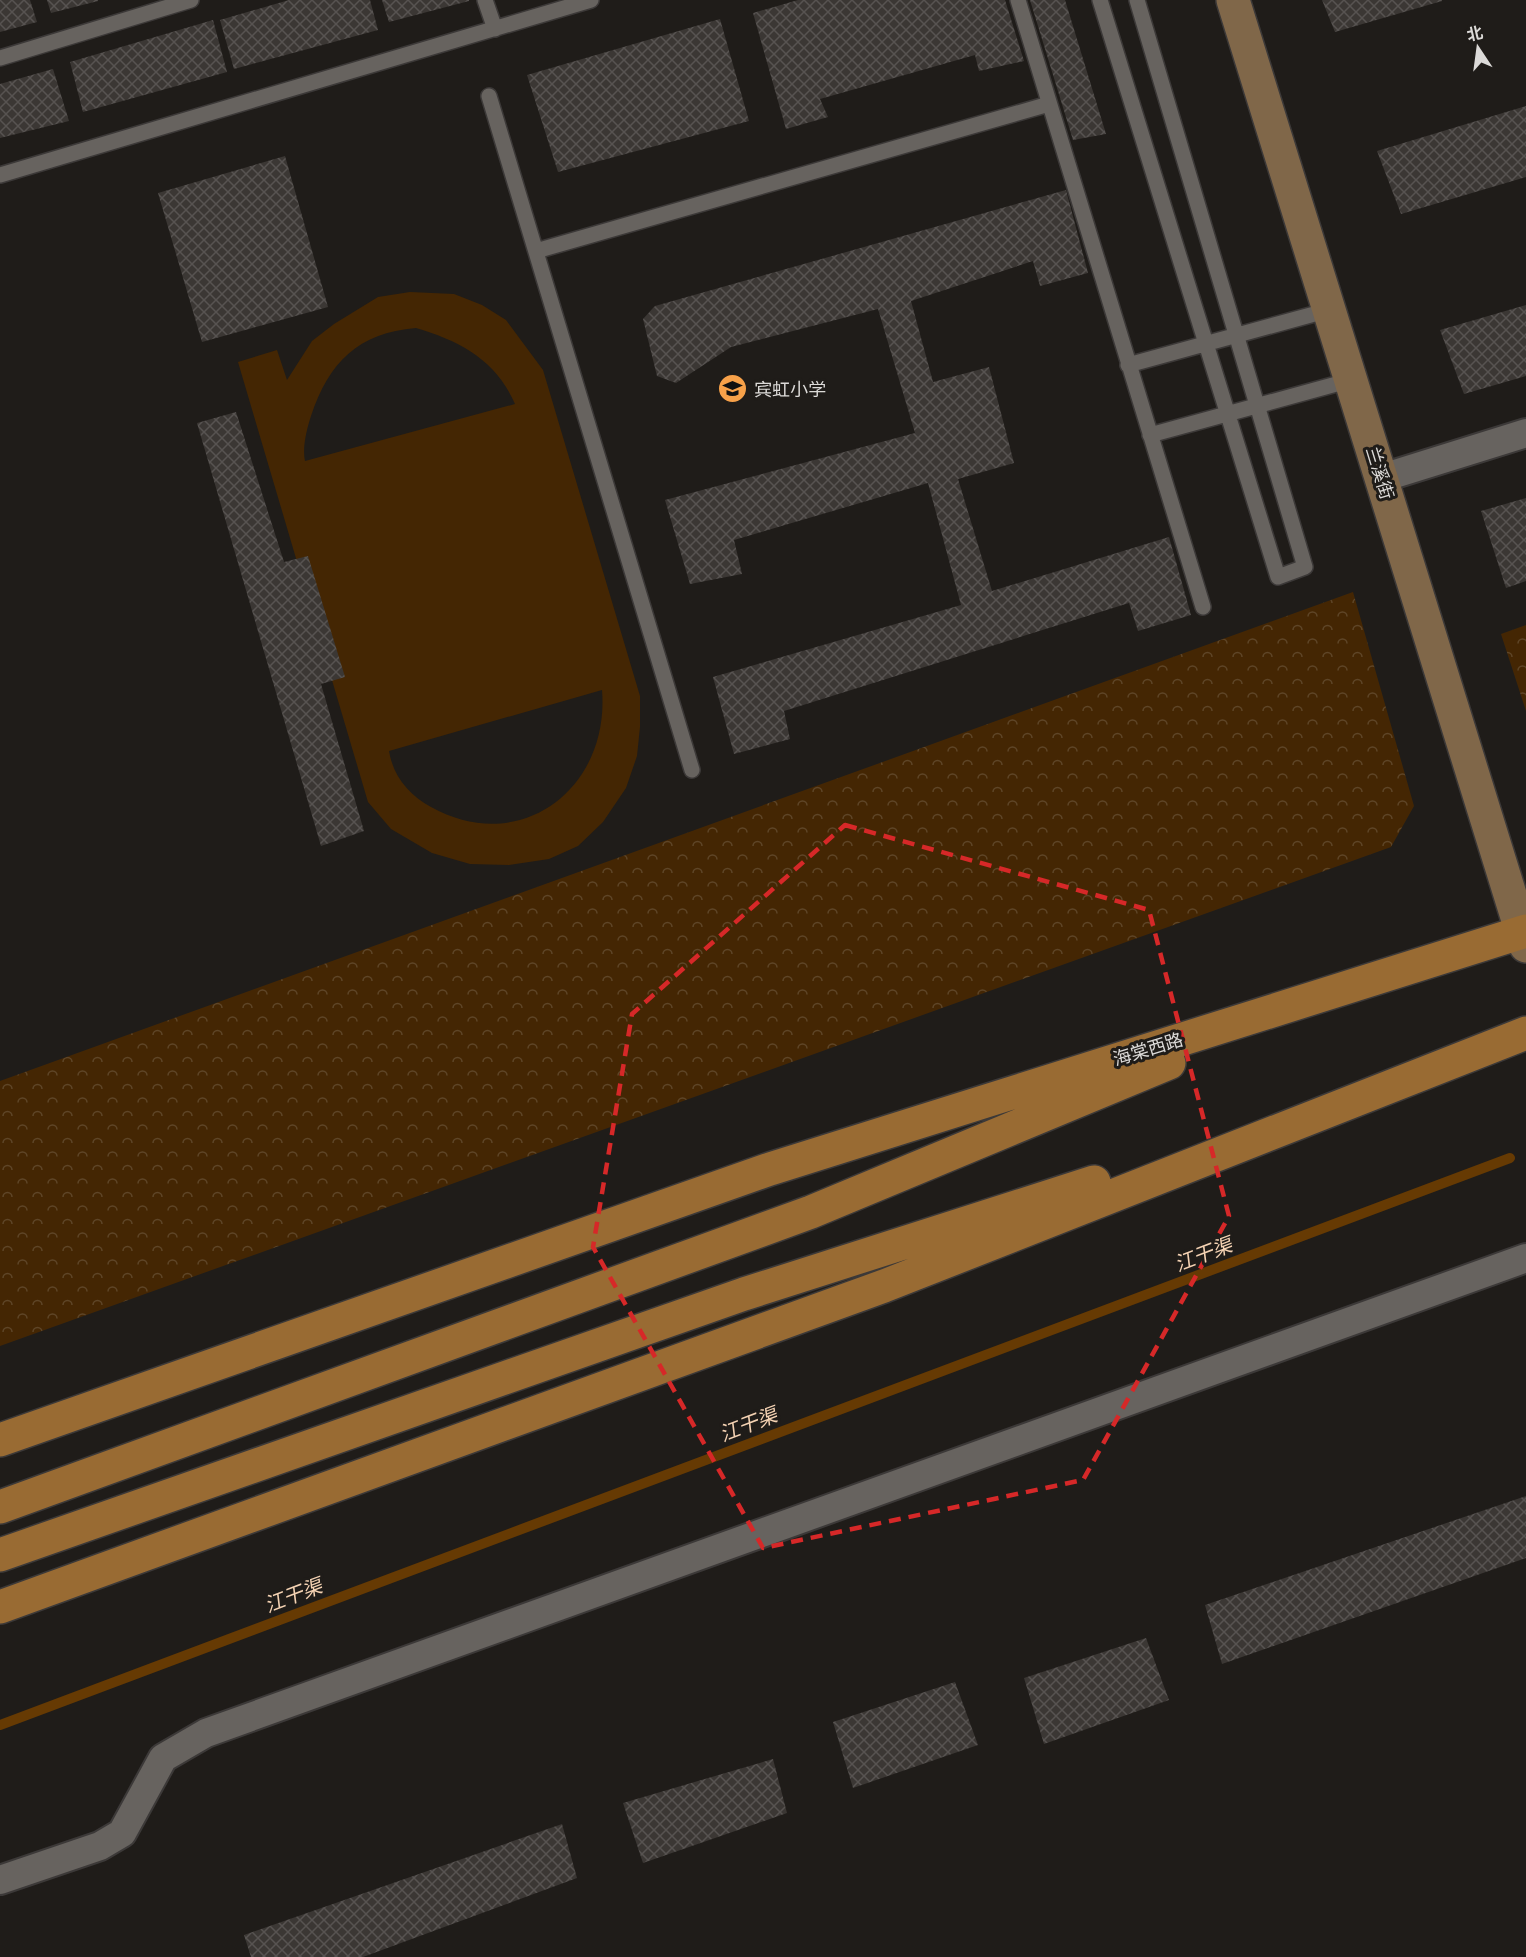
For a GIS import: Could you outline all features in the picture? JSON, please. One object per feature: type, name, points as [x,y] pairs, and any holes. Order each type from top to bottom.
[{"type":"main road","name":"海棠西路","points":[[0,1440],[96,1404],[770,1168],[1364,981],[1525,936]]},
{"type":"main road","points":[[0,1507],[811,1212],[1364,981]]},
{"type":"main road","points":[[0,1607],[884,1286],[1526,1033]]},
{"type":"main road","points":[[0,1555],[744,1294],[1382,1089]]},
{"type":"street","name":"兰溪街","points":[[1233,0],[1525,936]]},
{"type":"street","points":[[1382,478],[1526,433]]},
{"type":"street","points":[[0,1880],[100,1846],[122,1833],[163,1758],[206,1733],[1526,1258]]},
{"type":"street","points":[[0,1422],[96,1404]]},
{"type":"lane","points":[[0,58],[191,0]]},
{"type":"lane","points":[[485,0],[495,28]]},
{"type":"lane","points":[[0,175],[591,0]]},
{"type":"lane","points":[[1018,0],[1203,607]]},
{"type":"lane","points":[[1100,0],[1278,577],[1305,567],[1137,0]]},
{"type":"lane","points":[[489,96],[692,770]]},
{"type":"lane","points":[[536,251],[1049,104]]},
{"type":"lane","points":[[1128,365],[1329,310]]},
{"type":"lane","points":[[1150,435],[1351,380]]},
{"type":"highlighted area","points":[[845,825],[1149,910],[1229,1216],[1083,1480],[763,1548],[593,1247],[632,1014]]},
{"type":"green space","points":[[410,292],[454,294],[482,305],[506,320],[543,370],[640,696],[637,756],[626,788],[603,822],[578,846],[549,859],[509,865],[470,864],[432,853],[391,829],[368,802],[238,362],[277,350],[287,380],[312,341],[334,324],[378,297]],"holes":[[[416,328],[447,339],[475,354],[498,375],[515,404],[305,461],[305,444],[311,416],[318,397],[337,366],[348,354],[378,336]],[[602,690],[601,725],[591,757],[575,783],[553,804],[527,818],[497,824],[465,820],[431,807],[416,797],[403,784],[394,769],[389,751]]]},
{"type":"green space","points":[[1353,592],[1414,806],[1391,847],[0,1346],[0,1081]]},
{"type":"green space","points":[[1526,625],[1526,711],[1501,634]]},
{"type":"building","points":[[0,0],[30,0],[37,22],[0,32]]},
{"type":"building","points":[[47,0],[98,0],[98,1],[51,13]]},
{"type":"building","points":[[289,0],[370,0],[378,30],[234,69],[220,20]]},
{"type":"building","points":[[382,0],[469,0],[469,1],[389,22]]},
{"type":"building","points":[[798,0],[1005,0],[1024,61],[979,71],[975,55],[820,99],[828,117],[786,129],[753,13]]},
{"type":"building","points":[[1030,0],[1065,0],[1106,134],[1073,140]]},
{"type":"building","points":[[1322,0],[1442,0],[1442,1],[1335,32]]},
{"type":"building","points":[[720,19],[749,121],[558,172],[527,75]]},
{"type":"building","points":[[213,20],[227,72],[83,112],[70,62]]},
{"type":"building","points":[[53,69],[69,121],[0,138],[0,84]]},
{"type":"building","points":[[1526,106],[1526,177],[1401,214],[1377,151]]},
{"type":"building","points":[[285,156],[328,307],[202,342],[158,193]]},
{"type":"building","points":[[1066,190],[1088,273],[1040,286],[1033,261],[911,301],[933,382],[989,367],[1014,463],[958,479],[992,591],[1169,537],[1191,615],[1138,631],[1129,603],[784,711],[790,739],[734,754],[713,677],[961,605],[928,483],[734,540],[742,574],[690,584],[665,500],[915,433],[878,309],[731,347],[676,383],[657,376],[643,319],[655,306]]},
{"type":"building","points":[[1526,305],[1526,376],[1464,394],[1440,330]]},
{"type":"building","points":[[236,412],[284,562],[308,556],[345,677],[321,684],[364,831],[321,846],[197,423]]},
{"type":"building","points":[[1526,498],[1526,581],[1506,588],[1481,511]]},
{"type":"building","points":[[1526,1496],[1526,1558],[1222,1664],[1205,1605]]},
{"type":"building","points":[[1146,1638],[1169,1700],[1044,1744],[1024,1678]]},
{"type":"building","points":[[955,1682],[978,1745],[853,1788],[833,1722]]},
{"type":"building","points":[[773,1759],[787,1813],[643,1863],[623,1803]]},
{"type":"building","points":[[562,1824],[577,1878],[363,1957],[251,1957],[244,1935]]},
{"type":"waterway","name":"江干渠","points":[[0,1725],[1510,1158]]},
{"type":"place","name":"宾虹小学","points":[[733,389]]}]
